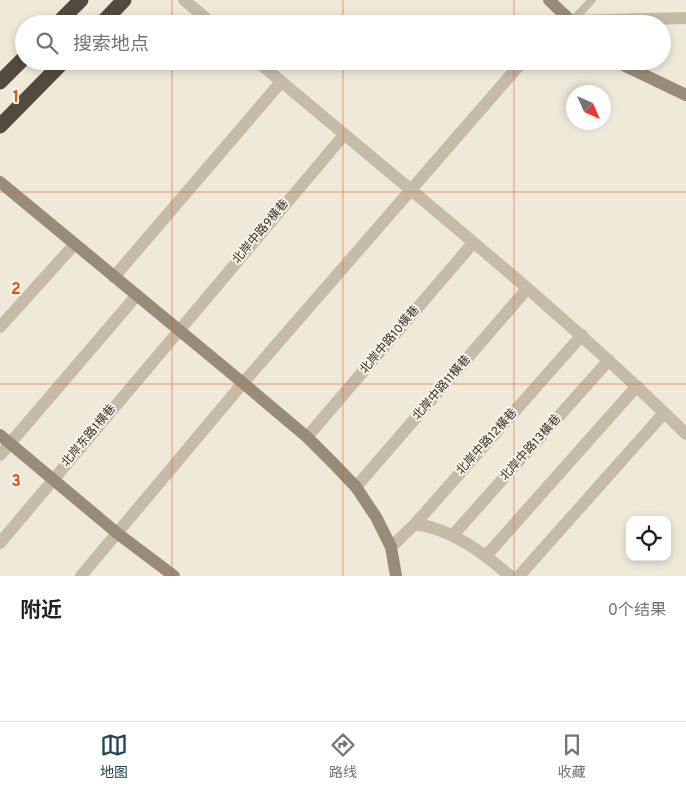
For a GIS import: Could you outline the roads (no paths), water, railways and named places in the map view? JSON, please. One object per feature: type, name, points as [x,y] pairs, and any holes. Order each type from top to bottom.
[{"type":"highway","points":[[66,15],[81,0]]},
{"type":"highway","points":[[110,15],[124,0]]},
{"type":"highway","points":[[0,82],[15,67]]},
{"type":"highway","points":[[0,126],[55,70]]},
{"type":"street","points":[[184,0],[202,15]]},
{"type":"street","points":[[549,0],[562,15]]},
{"type":"street","points":[[671,18],[686,18]]},
{"type":"street","points":[[267,70],[582,335],[686,434]]},
{"type":"street","points":[[81,576],[243,383],[516,70]]},
{"type":"street","points":[[634,70],[686,95]]},
{"type":"street","points":[[114,277],[281,82]]},
{"type":"street","name":"北岸中路9橫巷","points":[[178,330],[344,135]]},
{"type":"street","points":[[0,182],[307,438],[356,487],[376,517],[391,547],[396,576]]},
{"type":"street","name":"北岸中路10橫巷","points":[[307,438],[473,243]]},
{"type":"street","points":[[0,327],[74,245]]},
{"type":"street","name":"北岸中路11橫巷","points":[[356,487],[528,289]]},
{"type":"street","points":[[0,455],[137,295]]},
{"type":"street","name":"北岸东路1横巷","points":[[0,543],[178,330]]},
{"type":"street","name":"北岸中路12橫巷","points":[[391,547],[415,524],[582,335]]},
{"type":"street","name":"北岸中路13橫巷","points":[[453,535],[610,360]]},
{"type":"street","points":[[486,556],[637,386]]},
{"type":"street","points":[[519,576],[664,413]]},
{"type":"street","points":[[0,435],[117,533],[174,576]]},
{"type":"street","points":[[415,524],[436,528],[453,535],[486,556],[510,576]]},
{"type":"lane","points":[[574,15],[592,0]]}]
